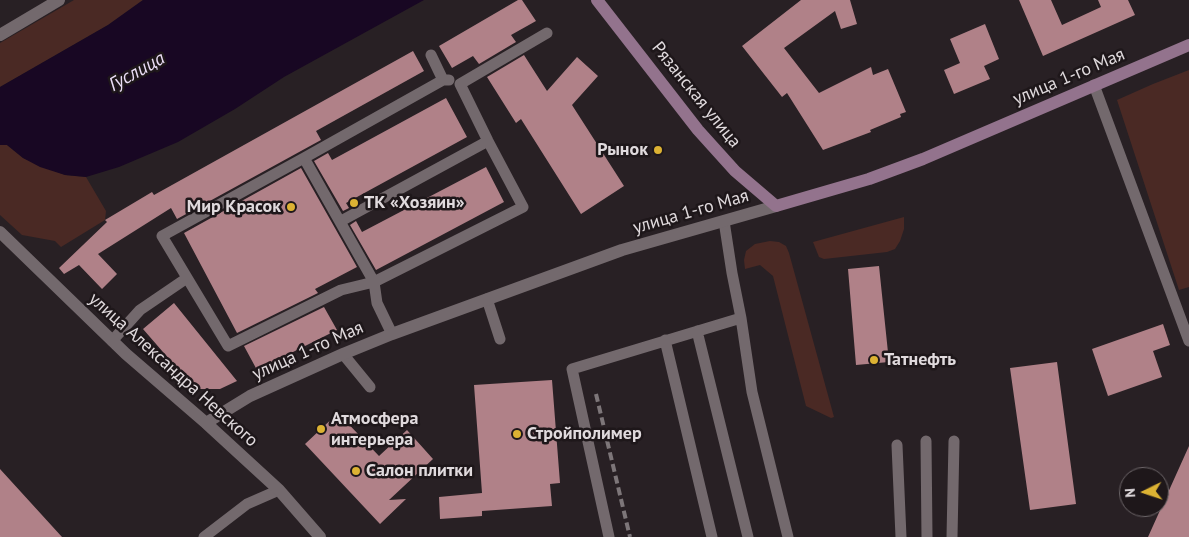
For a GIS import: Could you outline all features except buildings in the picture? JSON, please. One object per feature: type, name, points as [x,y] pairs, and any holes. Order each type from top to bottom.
[{"type":"main road","name":"Рязанская улица","points":[[597,0],[698,130],[736,170],[776,206]]},
{"type":"main road","name":"улица 1-го Мая","points":[[776,206],[869,179],[923,159],[1189,46]]},
{"type":"street","points":[[0,35],[59,0]]},
{"type":"street","name":"улица 1-го Мая","points":[[206,423],[250,396],[392,334],[622,250],[776,206]]},
{"type":"street","name":"улица Александра Невского","points":[[0,232],[112,341],[279,490],[320,537]]},
{"type":"lane","points":[[460,84],[547,33]]},
{"type":"lane","points":[[431,55],[443,80]]},
{"type":"lane","points":[[443,80],[451,80],[460,84],[523,207],[374,282],[341,290],[228,346],[162,236],[443,80]]},
{"type":"lane","points":[[1094,86],[1189,341]]},
{"type":"lane","points":[[341,221],[488,141]]},
{"type":"lane","points":[[304,158],[374,282],[377,303],[392,334]]},
{"type":"lane","points":[[724,221],[732,273],[742,318],[752,392],[788,537]]},
{"type":"lane","points":[[112,341],[140,310],[187,278]]},
{"type":"lane","points":[[487,299],[500,339]]},
{"type":"lane","points":[[609,537],[572,369],[742,318]]},
{"type":"lane","points":[[697,331],[748,537]]},
{"type":"lane","points":[[665,340],[712,537]]},
{"type":"lane","points":[[343,354],[370,387]]},
{"type":"lane","points":[[926,441],[927,537]]},
{"type":"lane","points":[[952,537],[954,441]]},
{"type":"lane","points":[[897,445],[901,537]]},
{"type":"lane","points":[[204,537],[247,504],[279,490]]},
{"type":"shaded area","points":[[74,0],[143,0],[108,25],[0,87],[0,43]]},
{"type":"shaded area","points":[[1189,70],[1189,287],[1179,290],[1117,100]]},
{"type":"shaded area","points":[[0,145],[7,145],[23,158],[65,175],[86,177],[106,211],[105,220],[61,247],[55,241],[22,235],[0,215]]},
{"type":"shaded area","points":[[904,217],[904,229],[900,241],[895,249],[887,252],[824,259],[819,257],[813,242]]},
{"type":"shaded area","points":[[770,241],[779,242],[786,246],[789,253],[834,417],[831,418],[806,406],[773,276],[760,265],[745,269],[746,251],[755,244]]},
{"type":"water","name":"Гуслица","points":[[143,0],[424,0],[284,77],[235,109],[178,142],[119,167],[86,177],[65,175],[40,167],[23,158],[7,145],[0,145],[0,87],[108,25]]},
{"type":"railway","points":[[596,394],[630,537]]},
{"type":"place","name":"Рынок","points":[[658,150]]},
{"type":"place","name":"ТК «Хозяин»","points":[[354,203]]},
{"type":"place","name":"Мир Красок","points":[[291,207]]},
{"type":"place","name":"Татнефть","points":[[874,360]]},
{"type":"place","name":"Атмосфера интерьера","points":[[321,429]]},
{"type":"place","name":"Стройполимер","points":[[517,434]]},
{"type":"place","name":"Салон плитки","points":[[356,471]]}]
